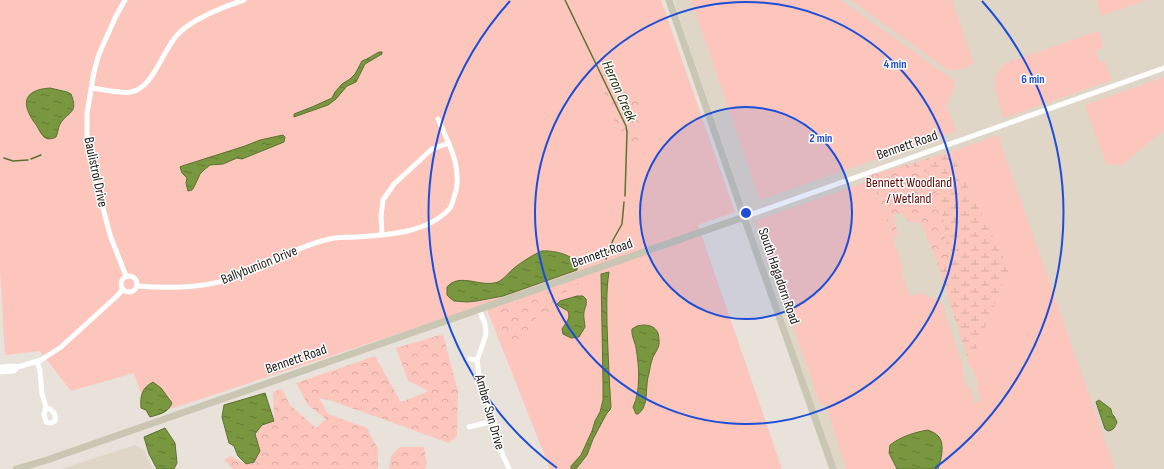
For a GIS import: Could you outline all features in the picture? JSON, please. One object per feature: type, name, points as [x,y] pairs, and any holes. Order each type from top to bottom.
[{"type":"street","name":"Baulistrol Drive","points":[[125,0],[99,54],[94,72],[87,113],[87,141],[110,235],[126,276]]},
{"type":"street","points":[[91,88],[129,93],[137,90],[150,79],[178,33],[196,20],[244,0]]},
{"type":"street","name":"South Hagadorn Road","points":[[669,0],[833,469]]},
{"type":"street","name":"Bennett Road","points":[[16,469],[47,460],[744,217],[1164,68]]},
{"type":"street","name":"Ballybunion Drive","points":[[137,286],[186,288],[218,282],[246,273],[305,246],[331,238],[382,235],[421,227],[437,220],[451,207],[457,190],[457,169],[449,143],[438,119]]},
{"type":"street","points":[[382,235],[381,216],[383,200],[394,184],[432,149],[449,143]]},
{"type":"street","points":[[126,276],[131,276],[136,278],[138,282],[137,286],[134,291],[127,292],[123,289],[121,281],[126,276]]},
{"type":"street","points":[[0,372],[14,371],[18,367],[37,361],[51,354],[62,346],[123,289]]},
{"type":"street","name":"Amber Sun Drive","points":[[479,309],[485,324],[486,333],[477,360],[479,375],[494,421],[499,446],[509,469]]},
{"type":"street","points":[[470,359],[477,360]]},
{"type":"street","points":[[37,361],[40,371],[42,394],[46,407]]},
{"type":"street","points":[[0,367],[18,367]]},
{"type":"street","points":[[469,427],[494,421]]},
{"type":"street","name":"Bennett Road","points":[[29,469],[47,460]]},
{"type":"shaded area","points":[[674,0],[1164,0],[1164,469],[836,469]]},
{"type":"shaded area","points":[[135,445],[144,450],[153,469],[61,469]]},
{"type":"green space","points":[[0,0],[661,0],[735,212],[698,225],[782,469],[550,469],[485,305],[149,416],[134,373],[71,391],[40,351],[5,355],[0,272]]},
{"type":"green space","points":[[691,0],[841,0],[955,81],[953,85],[956,86],[946,105],[956,131],[760,200]]},
{"type":"green space","points":[[851,0],[952,0],[974,64],[957,70],[946,69]]},
{"type":"green space","points":[[1096,0],[1147,0],[1101,16]]},
{"type":"green space","points":[[1098,31],[1104,47],[1096,51],[1100,63],[1105,61],[1112,80],[1004,118],[995,89],[995,76],[1005,63]]},
{"type":"green space","points":[[604,64],[613,67],[618,80],[637,91],[644,123],[637,142],[632,148],[626,142],[616,125],[598,77]]},
{"type":"green space","points":[[1164,77],[1164,130],[1122,165],[1106,164],[1085,105]]},
{"type":"green space","points":[[998,135],[1115,469],[938,469],[942,450],[940,439],[930,432],[923,432],[915,433],[890,445],[893,462],[897,469],[846,469],[826,405],[820,404],[772,265],[755,221],[872,180],[903,267],[902,273],[910,297],[919,293],[941,301],[962,363],[964,380],[967,388],[971,387],[974,403],[982,401],[976,386],[979,385],[974,372],[967,361],[967,356],[977,348],[1009,268],[950,152]]},
{"type":"green space","points":[[950,152],[1009,268],[977,348],[967,356],[935,256],[947,262],[945,224],[930,174],[910,164]]},
{"type":"green space","name":"Bennett Woodland / Wetland","points":[[910,164],[930,174],[945,224],[948,262],[935,256],[921,223],[909,222],[902,213],[893,214],[898,236],[894,239],[870,175]]},
{"type":"green space","points":[[579,283],[580,287],[560,294],[554,310],[536,318],[534,333],[507,344],[495,309]]},
{"type":"green space","points":[[443,334],[458,392],[457,436],[449,443],[329,400],[319,398],[328,414],[367,428],[378,449],[378,469],[233,469],[224,460],[231,456],[245,464],[255,462],[255,442],[258,431],[261,427],[274,420],[273,392],[282,389],[290,405],[316,428],[326,419],[308,405],[296,383],[375,356],[401,402],[429,391],[408,381],[396,348]]},
{"type":"green space","points":[[400,447],[424,447],[427,464],[425,469],[389,469],[391,456]]},
{"type":"water","points":[[379,52],[382,52],[382,54],[365,64],[356,82],[347,86],[336,99],[328,105],[294,117],[294,114],[332,98],[342,84],[355,74],[362,61]]},
{"type":"water","points":[[50,88],[71,94],[74,105],[72,112],[60,124],[56,137],[50,139],[42,135],[32,119],[28,112],[27,101],[33,92],[40,89]]},
{"type":"water","points":[[283,135],[285,137],[284,142],[242,159],[237,158],[223,164],[210,165],[200,174],[192,190],[188,191],[186,183],[187,178],[182,173],[180,167],[260,140]]},
{"type":"water","points":[[542,251],[553,251],[565,254],[577,265],[577,270],[503,296],[477,301],[454,301],[447,295],[447,287],[457,281],[463,280],[482,283],[497,282],[519,264]]},
{"type":"water","points":[[609,272],[607,292],[607,325],[611,407],[593,439],[587,455],[576,469],[571,469],[571,466],[581,455],[600,412],[603,400],[601,274]]},
{"type":"water","points":[[577,296],[583,296],[586,299],[584,314],[585,327],[579,337],[571,338],[563,334],[562,329],[568,318],[568,311],[557,304],[560,301]]},
{"type":"water","points":[[643,325],[650,326],[657,330],[659,342],[653,357],[647,380],[645,405],[638,414],[636,414],[633,407],[637,394],[638,370],[636,345],[632,334],[632,329]]},
{"type":"water","points":[[153,382],[161,388],[172,403],[166,411],[150,417],[146,410],[141,408],[141,399],[144,389]]},
{"type":"water","points":[[265,393],[274,421],[262,425],[255,434],[260,451],[254,462],[246,464],[238,456],[234,446],[229,443],[222,417],[224,405]]},
{"type":"water","points":[[1099,400],[1111,409],[1117,422],[1114,428],[1110,431],[1105,429],[1096,402]]},
{"type":"water","points":[[165,428],[175,443],[177,463],[174,469],[157,469],[149,454],[144,437]]},
{"type":"water","points":[[928,430],[938,436],[941,440],[942,448],[938,469],[897,469],[889,453],[890,445],[908,435]]},
{"type":"waterway","name":"Herron Creek","points":[[565,0],[626,126],[625,196]]},
{"type":"waterway","points":[[31,159],[41,155]]},
{"type":"waterway","points":[[4,158],[13,161],[28,160]]},
{"type":"waterway","name":"Herron Creek","points":[[606,259],[613,240],[622,224],[624,202]]}]
